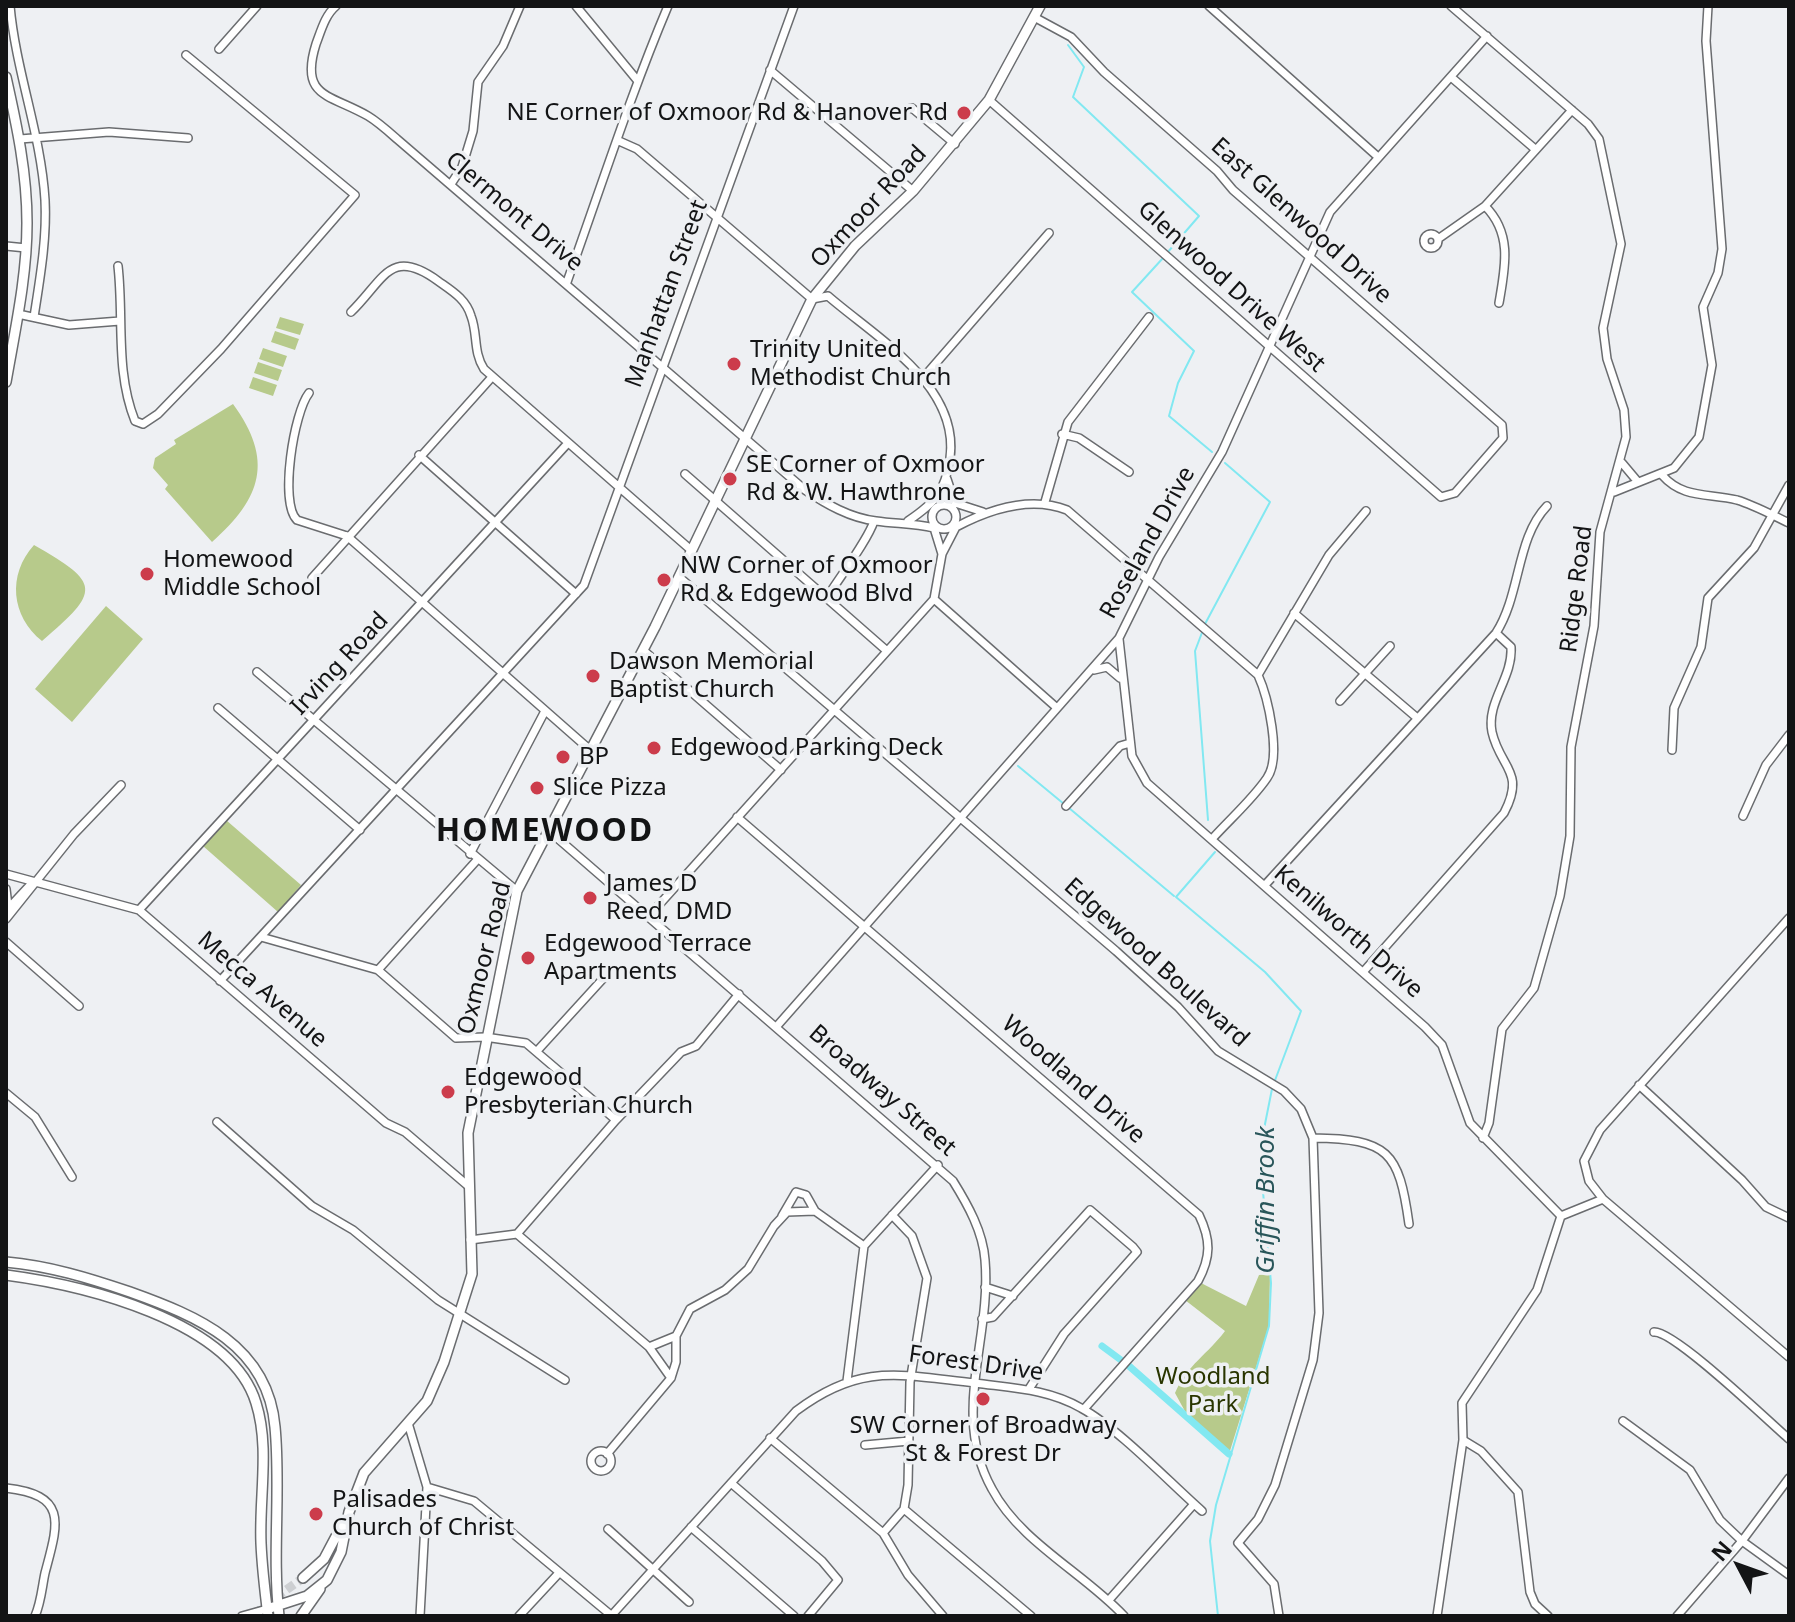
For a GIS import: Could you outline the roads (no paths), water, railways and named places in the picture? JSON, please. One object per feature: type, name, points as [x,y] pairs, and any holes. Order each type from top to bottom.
[{"type":"main road","name":"Oxmoor Road","points":[[357,1488],[377,1455],[408,1423],[433,1390],[472,1274],[467,1185],[468,1133],[517,891],[643,650],[812,299],[855,246],[913,191],[955,144],[989,100],[1040,6]]},
{"type":"main road","points":[[6,77],[20,139],[26,188],[26,248],[6,382]]},
{"type":"main road","points":[[6,1262],[62,1270],[184,1312],[221,1332],[254,1365],[272,1407],[275,1428],[279,1611]]},
{"type":"main road","points":[[6,1275],[71,1286],[181,1325],[214,1343],[237,1366],[256,1402],[263,1436],[261,1544],[268,1613],[279,1611],[307,1596],[327,1580]]},
{"type":"main road","points":[[303,1578],[324,1559],[339,1533],[357,1488]]},
{"type":"main road","points":[[301,1616],[327,1580],[341,1552],[357,1488]]},
{"type":"street","points":[[10,6],[14,42],[36,137],[45,200],[44,246],[34,317]]},
{"type":"street","points":[[219,49],[257,6]]},
{"type":"street","name":"Clermont Drive","points":[[336,6],[323,25],[310,64],[315,87],[330,98],[370,117],[567,282],[745,438]]},
{"type":"street","points":[[451,184],[462,167],[473,131],[478,82],[503,46],[520,6]]},
{"type":"street","points":[[576,6],[637,80]]},
{"type":"street","points":[[567,282],[619,141],[637,80],[668,6]]},
{"type":"street","name":"Manhattan Street","points":[[220,981],[584,585],[794,6]]},
{"type":"street","points":[[1209,6],[1378,157]]},
{"type":"street","name":"Ridge Road","points":[[1451,6],[1572,110],[1599,139],[1621,244],[1603,328],[1607,359],[1624,410],[1626,437],[1614,492],[1600,532],[1594,626],[1571,747],[1570,836],[1560,896],[1534,988],[1502,1029],[1489,1123],[1483,1138]]},
{"type":"street","points":[[1614,492],[1662,475],[1688,453],[1699,437],[1711,384],[1711,350],[1703,307],[1718,273],[1722,249],[1706,41],[1708,6]]},
{"type":"street","name":"East Glenwood Drive","points":[[1034,17],[1059,27],[1071,37],[1104,72],[1309,258],[1502,425],[1503,438],[1449,495]]},
{"type":"street","name":"Roseland Drive","points":[[777,1026],[1119,638],[1146,582],[1222,452],[1330,212],[1487,36]]},
{"type":"street","points":[[118,266],[123,309],[120,321],[123,392],[135,421],[143,424],[158,414],[291,271],[355,195],[186,55]]},
{"type":"street","points":[[770,70],[913,191]]},
{"type":"street","points":[[1451,77],[1535,149]]},
{"type":"street","name":"Glenwood Drive West","points":[[989,100],[1271,344],[1274,354],[1441,497],[1449,495]]},
{"type":"street","points":[[908,109],[912,108],[955,144]]},
{"type":"street","points":[[1438,239],[1485,206],[1572,110]]},
{"type":"street","points":[[20,139],[109,132],[188,138]]},
{"type":"street","points":[[619,141],[637,149],[812,299],[828,296],[923,378],[948,421],[952,447],[947,479],[932,518],[942,554]]},
{"type":"street","points":[[1485,206],[1503,230],[1506,257],[1499,303]]},
{"type":"street","points":[[923,378],[1049,233]]},
{"type":"street","points":[[6,246],[26,248]]},
{"type":"street","points":[[351,312],[385,274],[404,264],[413,264],[459,295],[468,307],[476,354],[492,377],[691,550]]},
{"type":"street","points":[[18,314],[69,325],[120,321]]},
{"type":"street","points":[[1045,502],[1062,434],[1109,366],[1149,317]]},
{"type":"street","points":[[312,578],[492,377]]},
{"type":"street","points":[[309,393],[296,417],[288,506],[297,520],[347,536],[589,749]]},
{"type":"street","points":[[1062,434],[1079,438],[1129,472]]},
{"type":"street","points":[[745,438],[831,507],[874,521],[908,521],[946,529],[983,512],[1045,502],[1077,518],[1138,569],[1146,582],[1258,675],[1267,696],[1274,762],[1269,777],[1212,839]]},
{"type":"street","name":"Irving Road","points":[[139,910],[568,443]]},
{"type":"street","points":[[419,455],[576,594]]},
{"type":"street","points":[[1621,461],[1626,473],[1638,482]]},
{"type":"street","points":[[685,474],[887,651]]},
{"type":"street","points":[[1662,475],[1671,486],[1688,494],[1738,500],[1789,523]]},
{"type":"street","points":[[649,916],[934,599],[942,554],[957,518],[947,479]]},
{"type":"street","points":[[1672,750],[1674,708],[1701,647],[1708,598],[1754,548],[1789,485]]},
{"type":"street","points":[[908,521],[935,506],[953,505],[983,512]]},
{"type":"street","points":[[1265,885],[1496,633],[1515,594],[1527,539],[1547,506]]},
{"type":"street","points":[[1258,675],[1329,555],[1366,511]]},
{"type":"street","points":[[826,599],[859,544],[869,537],[874,521]]},
{"type":"street","name":"Edgewood Boulevard","points":[[679,577],[962,816],[1178,1007],[1218,1051],[1279,1087],[1301,1109],[1313,1138],[1319,1313],[1313,1360],[1275,1485],[1258,1519],[1238,1543],[1274,1584],[1279,1616]]},
{"type":"street","points":[[934,599],[1057,708]]},
{"type":"street","points":[[1294,613],[1416,717]]},
{"type":"street","points":[[1364,971],[1504,813],[1512,799],[1513,775],[1492,732],[1495,704],[1512,665],[1511,647],[1496,633]]},
{"type":"street","name":"Kenilworth Drive","points":[[1119,638],[1130,743],[1136,768],[1147,783],[1364,971],[1442,1045],[1456,1076],[1465,1113],[1483,1138],[1561,1216]]},
{"type":"street","points":[[1340,701],[1390,646]]},
{"type":"street","points":[[643,650],[781,770]]},
{"type":"street","points":[[1089,672],[1107,667],[1122,679]]},
{"type":"street","points":[[257,672],[517,891]]},
{"type":"street","points":[[218,708],[360,830]]},
{"type":"street","points":[[378,970],[473,857],[545,711]]},
{"type":"street","points":[[1743,816],[1766,765],[1789,735]]},
{"type":"street","points":[[1066,806],[1120,746],[1130,743]]},
{"type":"street","points":[[6,919],[35,881],[121,785]]},
{"type":"street","name":"Woodland Drive","points":[[737,817],[1199,1215],[1209,1234],[1206,1266],[1198,1281],[1084,1409]]},
{"type":"street","name":"Broadway Street","points":[[548,830],[938,1165],[968,1204],[985,1258],[982,1319],[972,1383],[971,1421],[976,1451],[992,1490],[1020,1524],[1124,1616]]},
{"type":"street","name":"Mecca Avenue","points":[[6,874],[139,910],[386,1123],[405,1132],[467,1185]]},
{"type":"street","points":[[6,911],[29,883],[35,881]]},
{"type":"street","points":[[6,889],[6,911]]},
{"type":"street","points":[[1789,918],[1639,1085],[1591,1143],[1584,1161],[1585,1172],[1603,1199],[1789,1357]]},
{"type":"street","points":[[261,937],[378,970],[456,1038],[485,1037],[526,1043],[616,1120]]},
{"type":"street","points":[[6,942],[79,1006]]},
{"type":"street","points":[[537,1051],[610,971]]},
{"type":"street","points":[[470,1240],[517,1234],[616,1120],[681,1052],[696,1046],[739,994]]},
{"type":"street","points":[[1639,1085],[1766,1207],[1789,1218]]},
{"type":"street","points":[[6,1093],[35,1117],[72,1177]]},
{"type":"street","points":[[217,1122],[312,1206],[353,1230],[460,1315],[565,1380]]},
{"type":"street","points":[[1313,1138],[1354,1141],[1385,1152],[1398,1168],[1404,1185],[1409,1224]]},
{"type":"street","points":[[847,1381],[864,1246],[938,1165]]},
{"type":"street","points":[[607,1454],[671,1378],[676,1362],[676,1336],[690,1309],[725,1290],[748,1269],[796,1192],[806,1195],[815,1211],[864,1246]]},
{"type":"street","points":[[1437,1616],[1463,1440],[1462,1403],[1537,1290],[1561,1216],[1603,1199]]},
{"type":"street","points":[[982,1319],[993,1317],[1090,1210],[1137,1252],[1064,1334],[1029,1389]]},
{"type":"street","points":[[781,1218],[787,1212],[815,1211]]},
{"type":"street","points":[[883,1533],[904,1509],[912,1373],[927,1278],[912,1236],[892,1215]]},
{"type":"street","points":[[517,1234],[649,1347],[671,1378]]},
{"type":"street","points":[[985,1287],[1013,1296]]},
{"type":"street","points":[[1654,1332],[1662,1332],[1684,1347],[1789,1439]]},
{"type":"street","points":[[649,1347],[676,1336]]},
{"type":"street","name":"Forest Drive","points":[[611,1616],[770,1438],[816,1396],[847,1381],[912,1373],[1029,1389],[1084,1409],[1202,1511]]},
{"type":"street","points":[[1623,1421],[1690,1470],[1720,1520],[1742,1541],[1789,1575]]},
{"type":"street","points":[[408,1423],[427,1487],[420,1616]]},
{"type":"street","points":[[770,1438],[883,1533],[908,1575],[943,1616]]},
{"type":"street","points":[[1463,1440],[1481,1451],[1518,1492],[1530,1592],[1535,1604],[1548,1616]]},
{"type":"street","points":[[865,1445],[909,1441]]},
{"type":"street","points":[[1677,1616],[1742,1541],[1789,1478]]},
{"type":"street","points":[[731,1483],[838,1580],[808,1616]]},
{"type":"street","points":[[427,1487],[474,1501],[611,1616]]},
{"type":"street","points":[[6,1488],[40,1495],[52,1507],[56,1529],[35,1616]]},
{"type":"street","points":[[1109,1600],[1194,1504]]},
{"type":"street","points":[[904,1509],[1031,1616]]},
{"type":"street","points":[[691,1527],[794,1616]]},
{"type":"street","points":[[608,1529],[689,1602]]},
{"type":"street","points":[[519,1616],[559,1573]]},
{"type":"street","points":[[242,1616],[268,1613]]},
{"type":"waterway","name":"Griffin Brook","points":[[1068,45],[1084,67],[1073,97],[1199,216],[1167,253]]},
{"type":"waterway","name":"Griffin Brook","points":[[1163,258],[1132,292],[1194,351],[1178,383],[1169,416],[1212,452]]},
{"type":"waterway","name":"Griffin Brook","points":[[1205,624],[1270,502],[1225,463]]},
{"type":"waterway","name":"Griffin Brook","points":[[1203,630],[1195,651],[1208,820]]},
{"type":"waterway","points":[[1018,766],[1064,804]]},
{"type":"waterway","points":[[1069,808],[1174,896]]},
{"type":"waterway","name":"Griffin Brook","points":[[1215,852],[1176,897],[1265,972],[1301,1011],[1274,1083]]},
{"type":"waterway","name":"Griffin Brook","points":[[1218,1616],[1210,1541],[1216,1505],[1269,1326],[1271,1283],[1262,1180],[1264,1129],[1272,1089]]},
{"type":"waterway","points":[[1102,1346],[1229,1454]]},
{"type":"tunnel","points":[[257,1616],[262,1607],[303,1578]]},
{"type":"place","name":"NE Corner of Oxmoor Rd & Hanover Rd","points":[[964,113]]},
{"type":"place","name":"Trinity United Methodist Church","points":[[734,364]]},
{"type":"place","name":"SE Corner of Oxmoor Rd & W. Hawthrone","points":[[730,479]]},
{"type":"place","name":"Homewood Middle School","points":[[147,574]]},
{"type":"place","name":"NW Corner of Oxmoor Rd & Edgewood Blvd","points":[[664,580]]},
{"type":"place","name":"Dawson Memorial Baptist Church","points":[[593,676]]},
{"type":"place","name":"Edgewood Parking Deck","points":[[654,748]]},
{"type":"place","name":"BP","points":[[563,757]]},
{"type":"place","name":"Slice Pizza","points":[[537,788]]},
{"type":"place","name":"James D Reed, DMD","points":[[590,898]]},
{"type":"place","name":"Edgewood Terrace Apartments","points":[[528,958]]},
{"type":"place","name":"Edgewood Presbyterian Church","points":[[448,1092]]},
{"type":"place","name":"SW Corner of Broadway St & Forest Dr","points":[[983,1399]]},
{"type":"place","name":"Palisades Church of Christ","points":[[316,1514]]},
{"type":"district","name":"HOMEWOOD","points":[[545,832]]},
{"type":"park label","name":"Woodland Park","points":[[1213,1391]]}]
